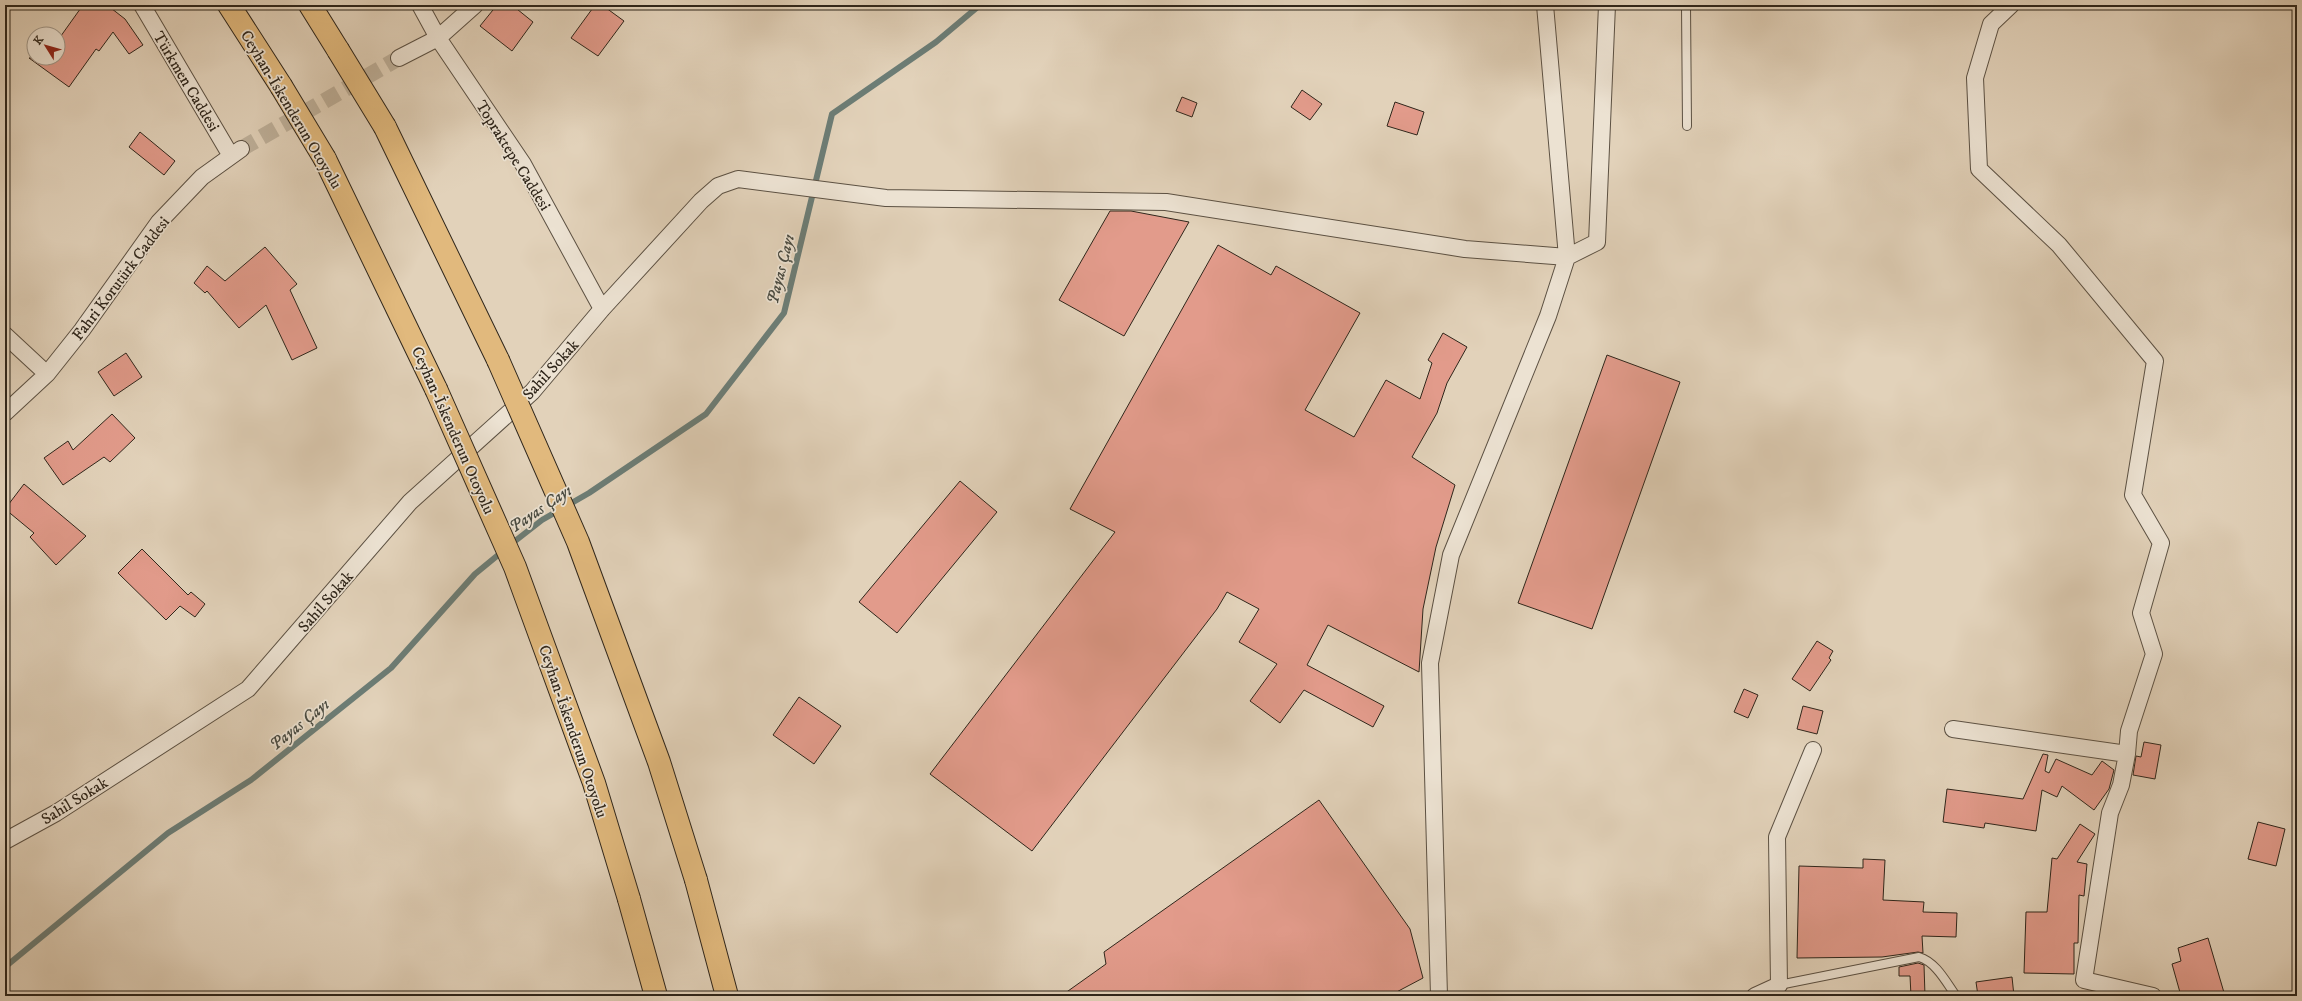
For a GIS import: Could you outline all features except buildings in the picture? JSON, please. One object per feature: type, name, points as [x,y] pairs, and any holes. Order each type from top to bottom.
[{"type":"highway","name":"Ceyhan-İskenderun Otoyolu","points":[[229,5],[281,86],[325,159],[436,389],[515,567],[594,783],[656,996]]},
{"type":"highway","points":[[310,5],[385,127],[498,360],[578,542],[658,762],[696,880],[727,996]]},
{"type":"street","name":"Türkmen Caddesi","points":[[142,5],[236,153]]},
{"type":"street","name":"Topraktepe Caddesi","points":[[420,5],[438,38],[523,164],[602,309]]},
{"type":"street","points":[[399,58],[438,38],[475,5]]},
{"type":"street","points":[[1439,996],[1430,663],[1451,555],[1548,316],[1567,257],[1545,5]]},
{"type":"street","points":[[1567,257],[1597,242],[1607,5]]},
{"type":"street","points":[[2010,5],[1991,24],[1976,78],[1979,169],[2059,245],[2155,361],[2133,495],[2161,544],[2142,613],[2154,654],[2128,731],[2127,754],[2121,786],[2110,812],[2084,980],[2153,996]]},
{"type":"street","name":"Fahri Korutürk Caddesi","points":[[5,413],[47,374],[82,330],[159,222],[202,177],[236,153]]},
{"type":"street","name":"Sahil Sokak","points":[[5,841],[56,813],[248,689],[410,502],[532,392],[602,309],[701,201],[718,186],[738,179],[772,185],[886,198],[1166,202],[1465,249],[1567,257]]},
{"type":"street","points":[[5,335],[47,374]]},
{"type":"street","points":[[1953,729],[2127,754]]},
{"type":"street","points":[[1755,996],[1779,985],[1777,837],[1813,750]]},
{"type":"lane","points":[[1686,5],[1687,126]]},
{"type":"lane","points":[[1779,985],[1919,957],[1927,960],[1939,972],[1956,996]]},
{"type":"waterway","name":"Payas Çayı","points":[[510,545],[542,520],[589,493],[706,414],[784,313],[832,114],[936,42],[980,5]]},
{"type":"waterway","name":"Payas Çayı","points":[[5,967],[168,833],[251,780],[391,668],[475,574],[503,551]]},
{"type":"tunnel","points":[[241,149],[399,58]]}]
